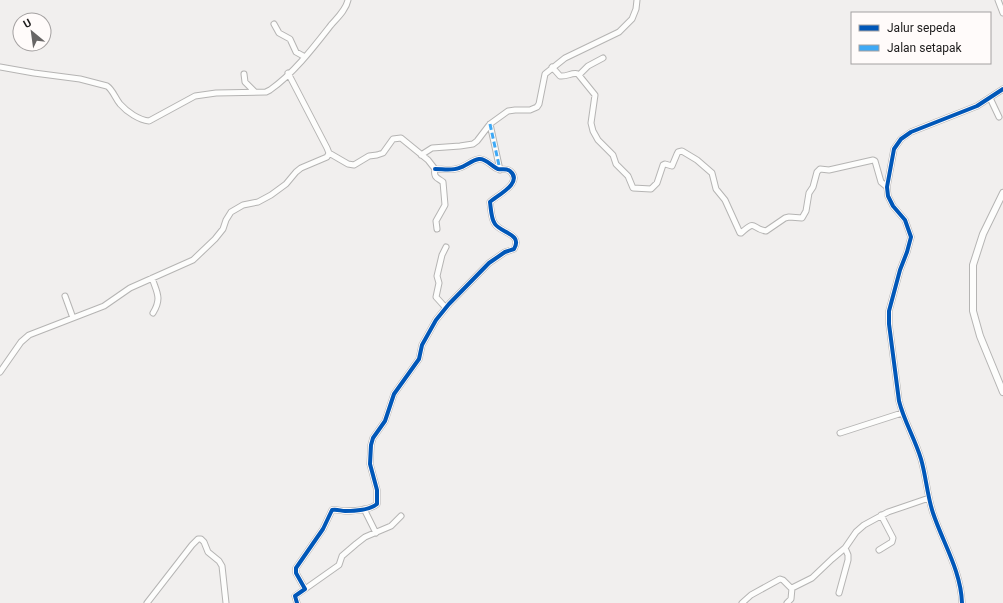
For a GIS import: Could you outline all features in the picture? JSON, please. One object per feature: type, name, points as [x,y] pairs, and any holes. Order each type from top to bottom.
[{"type":"main road","points":[[1003,192],[982,234],[973,265],[973,311],[980,336],[1003,392]]},
{"type":"street","points":[[0,66],[34,74],[80,79],[107,86],[111,89],[123,107],[138,118],[148,121],[153,120],[180,103],[195,96],[216,93],[266,92],[270,90],[305,57],[342,11],[348,0]]},
{"type":"street","points":[[421,156],[432,148],[473,144],[490,124],[508,111],[530,110],[537,107],[539,104],[545,74],[565,58],[619,32],[632,19],[636,9],[637,0]]},
{"type":"street","points":[[998,0],[1003,13]]},
{"type":"street","points":[[274,24],[279,32],[290,39],[296,52],[305,57]]},
{"type":"street","points":[[579,75],[587,66],[603,58]]},
{"type":"street","points":[[552,67],[560,76],[575,73],[579,75],[595,95],[591,123],[596,137],[613,155],[616,164],[628,176],[633,188],[651,189],[657,183],[663,165],[665,164],[672,166],[678,152],[682,151],[697,160],[712,173],[716,189],[725,200],[740,233],[750,225],[766,230],[785,218],[802,218],[806,211],[809,193],[820,169],[829,170],[873,160],[875,161],[881,182],[886,187]]},
{"type":"street","points":[[288,73],[329,153],[348,164],[354,165],[369,156],[383,153],[393,139],[399,138],[428,160],[435,169],[434,175],[436,178],[444,183],[445,205],[436,221],[437,229]]},
{"type":"street","points":[[244,74],[245,82],[255,92]]},
{"type":"street","points":[[962,603],[960,588],[953,562],[933,513],[921,459],[902,413],[899,401],[889,324],[889,311],[911,237],[905,220],[893,206],[888,196],[886,187],[894,149],[901,139],[911,132],[976,106],[1003,89]]},
{"type":"street","points":[[990,98],[999,117]]},
{"type":"street","points":[[490,124],[500,170]]},
{"type":"street","points":[[0,372],[28,335],[104,306],[130,288],[193,260],[215,239],[223,229],[226,220],[232,212],[243,205],[258,202],[271,195],[286,184],[301,168],[325,158],[329,155],[329,153]]},
{"type":"street","points":[[305,589],[296,573],[296,568],[323,530],[332,510],[364,509],[375,506],[378,501],[377,490],[370,464],[373,438],[385,421],[394,394],[416,363],[422,345],[433,324],[446,308],[489,263],[516,247],[515,238],[495,225],[492,217],[490,202],[512,185],[514,178],[508,170],[500,170],[484,160],[479,159],[454,170],[435,169]]},
{"type":"street","points":[[446,247],[436,276],[439,283],[436,297],[446,308]]},
{"type":"street","points":[[152,278],[159,300],[153,313]]},
{"type":"street","points":[[65,296],[73,318]]},
{"type":"street","points":[[840,433],[902,413]]},
{"type":"street","points":[[787,603],[791,598],[792,589],[796,585],[812,578],[845,548],[861,527],[888,512],[929,498]]},
{"type":"street","points":[[364,509],[376,533]]},
{"type":"street","points":[[879,550],[892,542],[894,538],[881,515]]},
{"type":"street","points":[[297,603],[295,596],[339,565],[342,556],[356,544],[366,537],[391,526],[401,516]]},
{"type":"street","points":[[147,603],[192,545],[198,539],[201,539],[204,542],[208,552],[219,561],[222,566],[226,603]]},
{"type":"street","points":[[839,593],[848,560],[848,555],[845,548]]},
{"type":"street","points":[[742,603],[750,595],[780,579],[792,589]]},
{"type":"marked path","points":[[490,124],[500,170]]},
{"type":"cycle path","points":[[962,603],[961,591],[955,568],[937,524],[931,506],[921,459],[899,401],[889,324],[889,311],[911,237],[905,220],[893,206],[888,196],[887,187],[894,149],[901,139],[911,132],[977,106],[1003,89]]},
{"type":"cycle path","points":[[297,603],[295,596],[305,589],[296,573],[296,568],[323,529],[332,510],[345,511],[366,509],[377,504],[377,490],[370,464],[373,438],[385,421],[394,394],[419,359],[422,345],[436,320],[449,304],[489,263],[505,252],[514,249],[516,244],[514,237],[495,224],[491,214],[490,202],[508,189],[514,180],[510,171],[498,169],[482,159],[456,169],[435,169]]}]
